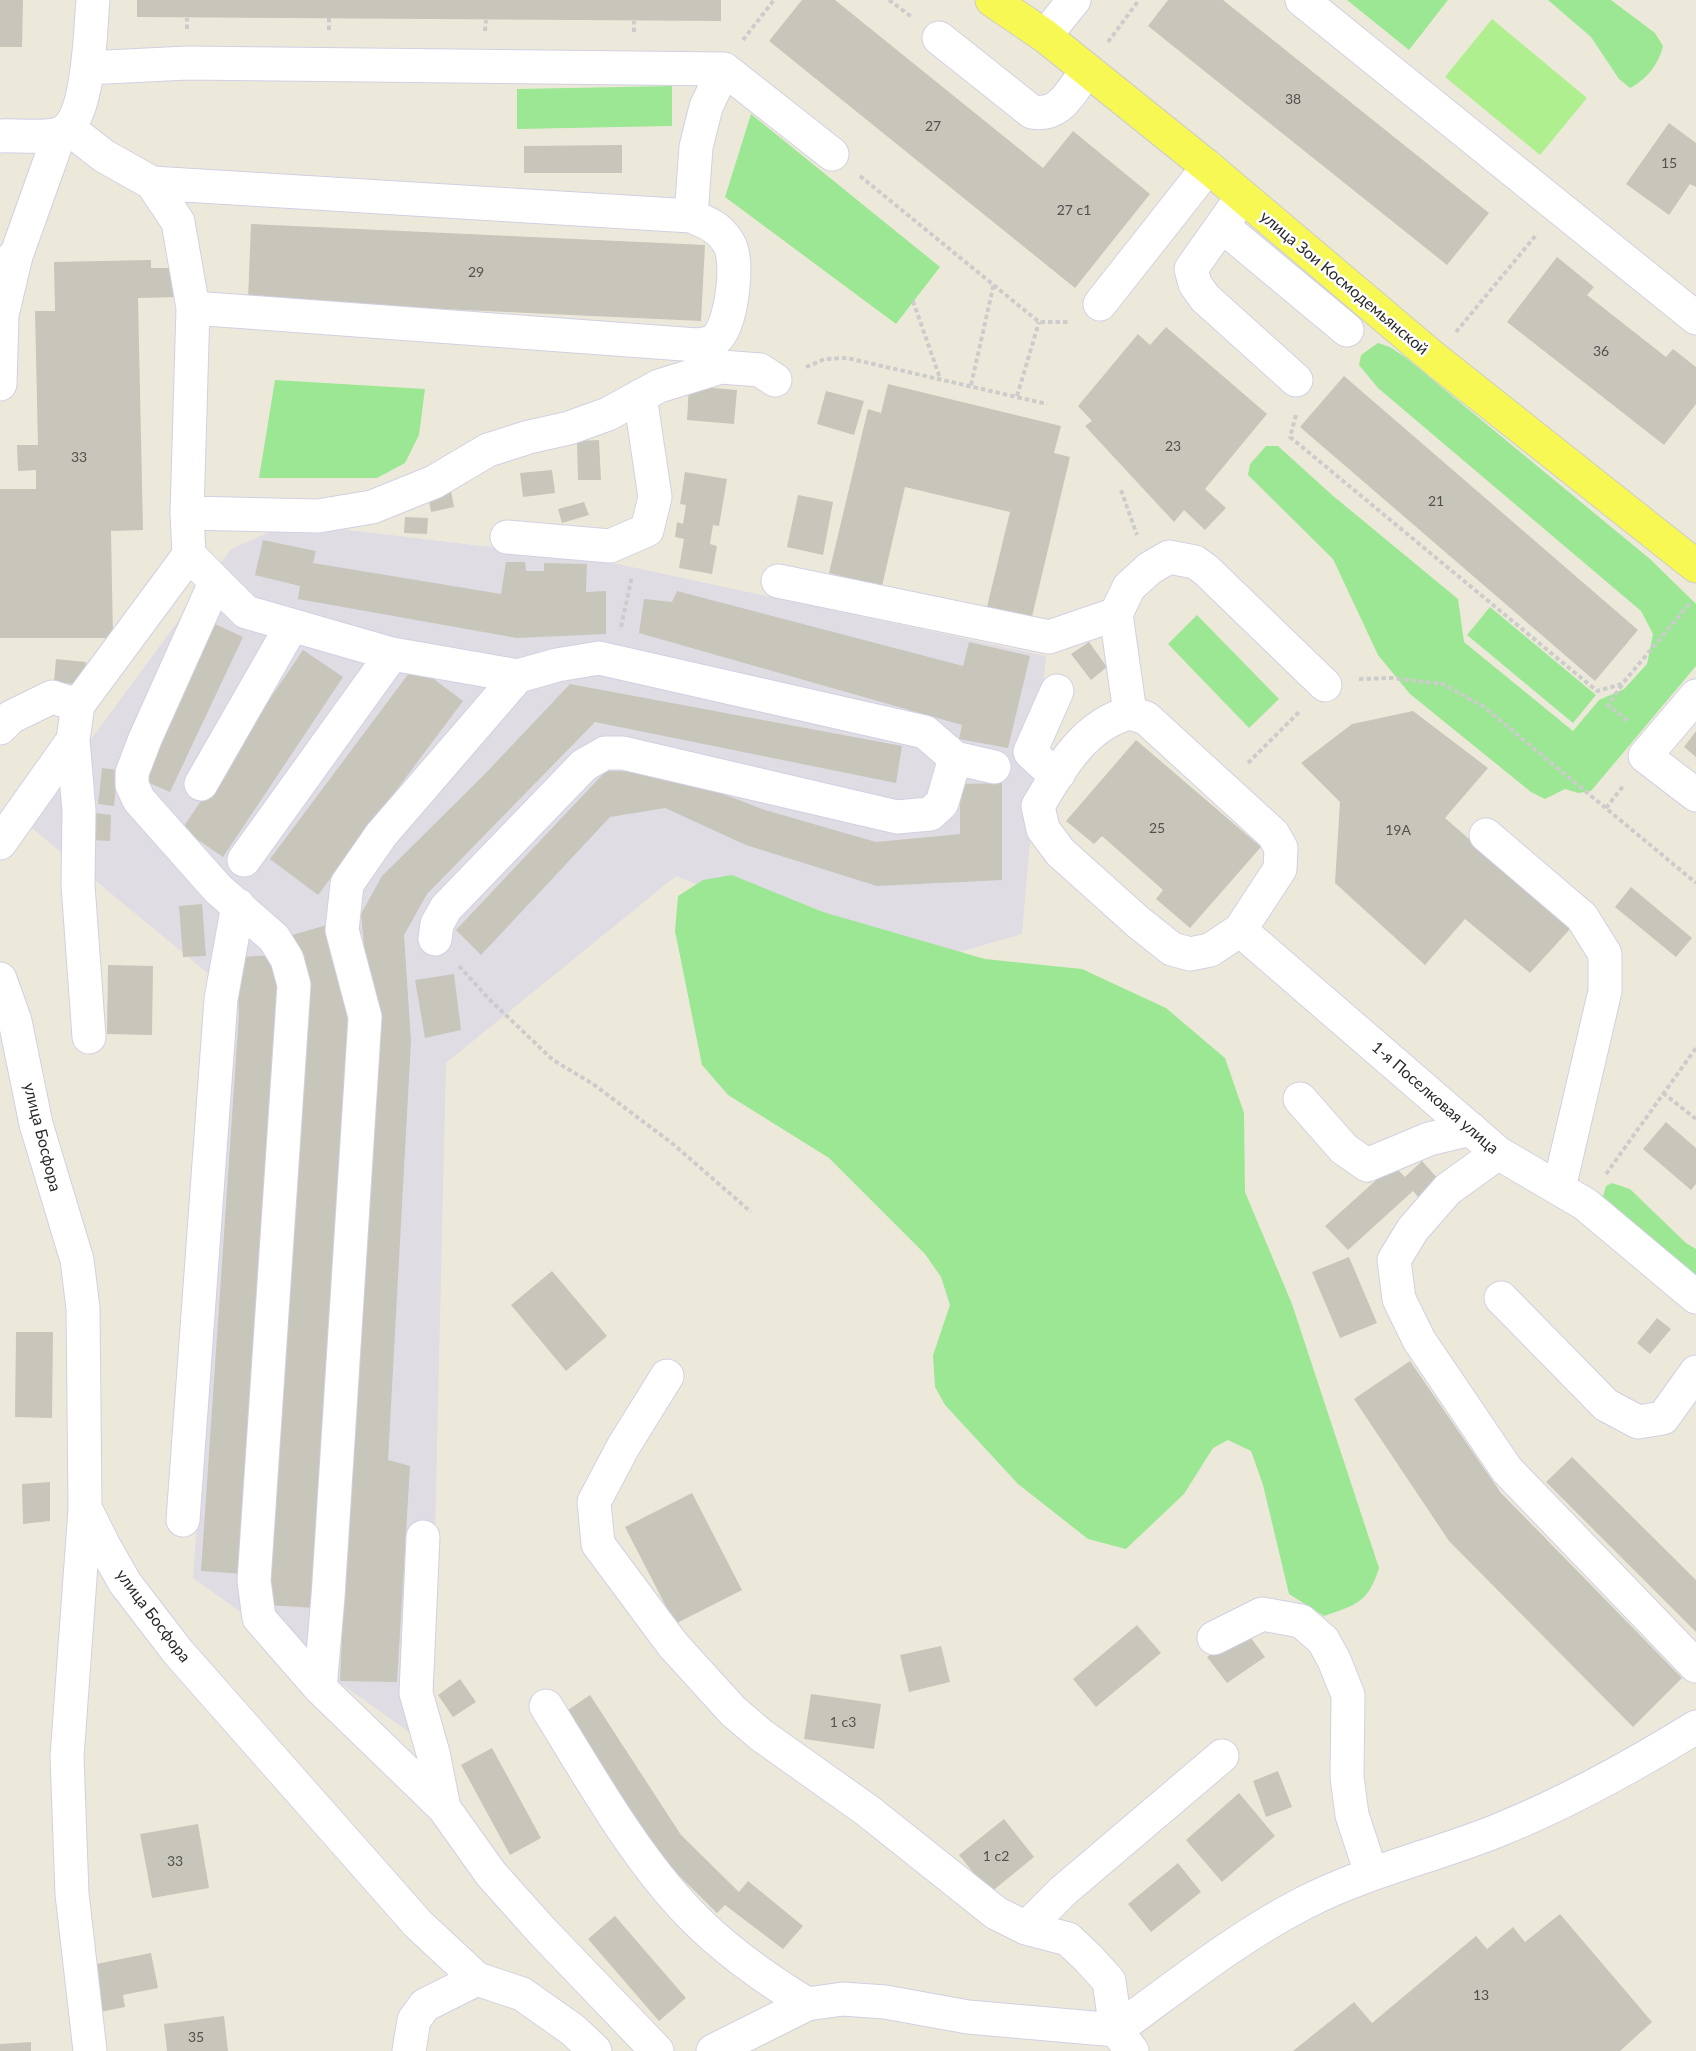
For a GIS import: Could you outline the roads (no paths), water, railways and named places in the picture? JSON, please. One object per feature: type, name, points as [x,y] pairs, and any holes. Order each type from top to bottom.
[{"type":"main road","name":"улица Зои Космодемьянской","points":[[992,0],[1045,36],[1086,72],[1208,167],[1435,358],[1696,566]]},
{"type":"street","points":[[0,384],[2,315],[8,262],[64,131],[79,111],[87,68],[93,0]]},
{"type":"street","points":[[1045,36],[1074,0]]},
{"type":"street","points":[[1302,0],[1696,318]]},
{"type":"street","points":[[939,38],[1032,112],[1045,114],[1054,112],[1086,72]]},
{"type":"street","points":[[87,68],[187,63],[724,69],[832,154]]},
{"type":"street","points":[[690,216],[696,147],[706,106],[724,69]]},
{"type":"street","points":[[0,136],[64,131],[152,183],[690,216],[716,226],[730,244],[734,269],[730,311],[719,336],[711,342],[697,345],[192,308]]},
{"type":"street","points":[[1100,304],[1208,167]]},
{"type":"street","points":[[89,1037],[78,885],[79,811],[73,740],[78,705],[189,555],[187,513],[192,308],[178,222],[152,183]]},
{"type":"street","points":[[1242,197],[1191,269],[1195,284],[1205,298],[1299,394]]},
{"type":"street","points":[[1222,226],[1347,330]]},
{"type":"street","points":[[187,513],[318,516],[372,507],[434,482],[489,450],[529,436],[569,428],[608,414],[640,396],[721,367],[760,370],[775,380]]},
{"type":"street","points":[[507,537],[610,546],[646,530],[655,497],[640,396]]},
{"type":"street","points":[[189,555],[246,612],[291,627],[392,654],[518,676],[557,665],[599,658],[925,732],[956,758],[994,767]]},
{"type":"street","points":[[1130,713],[1116,614],[1129,587],[1150,568],[1169,557],[1195,562],[1325,685]]},
{"type":"street","points":[[778,581],[1049,637],[1116,614]]},
{"type":"street","points":[[215,582],[145,739],[132,773],[132,786],[139,800],[218,889],[274,938],[287,959],[294,985],[254,1581],[259,1618],[320,1688],[444,1808],[491,1874],[657,2051]]},
{"type":"street","points":[[201,784],[291,627]]},
{"type":"street","points":[[244,860],[392,654]]},
{"type":"street","points":[[320,1688],[328,1597],[365,1017],[342,930],[347,884],[381,835],[518,676]]},
{"type":"street","points":[[1057,691],[1030,752],[1045,766],[1059,773]]},
{"type":"street","points":[[1696,696],[1646,756],[1696,795]]},
{"type":"street","points":[[0,728],[11,717],[52,697],[78,705]]},
{"type":"street","points":[[1130,713],[1146,718],[1273,834],[1281,848],[1280,869],[1240,930],[1210,950],[1190,954],[1172,949],[1137,922],[1060,852],[1043,829],[1038,806],[1059,773],[1091,731],[1114,717],[1130,713]]},
{"type":"street","points":[[0,843],[73,740]]},
{"type":"street","points":[[435,939],[437,924],[446,908],[584,765],[605,753],[655,759],[897,817],[930,814],[942,803],[956,758]]},
{"type":"street","points":[[1486,835],[1582,917],[1605,954],[1605,991],[1572,1196]]},
{"type":"street","points":[[183,1520],[221,999],[238,905]]},
{"type":"street","name":"1-я Поселковая улица","points":[[1240,930],[1498,1153],[1572,1196],[1696,1297]]},
{"type":"street","name":"улица Босфора","points":[[0,979],[15,1022],[36,1124],[77,1260],[83,1308],[85,1508],[125,1583],[178,1652],[418,1924],[477,1979]]},
{"type":"street","points":[[1300,1099],[1344,1149],[1367,1165],[1429,1139],[1471,1129]]},
{"type":"street","points":[[1498,1153],[1448,1189],[1413,1229],[1394,1260],[1399,1299],[1419,1340],[1507,1470],[1696,1666]]},
{"type":"street","points":[[1501,1298],[1606,1405],[1638,1422],[1662,1418],[1696,1372]]},
{"type":"street","points":[[667,1376],[622,1447],[594,1502],[598,1544],[673,1645],[754,1729],[868,1811],[996,1913],[1026,1928],[1068,1939],[1088,1958],[1109,1981],[1118,2044]]},
{"type":"street","points":[[85,1508],[67,1757],[72,1894],[90,2051]]},
{"type":"street","points":[[423,1537],[416,1693],[433,1753],[444,1808]]},
{"type":"street","points":[[1214,1638],[1262,1614],[1301,1622],[1323,1640],[1348,1695],[1348,1787],[1352,1815],[1371,1873]]},
{"type":"street","points":[[546,1706],[606,1802],[691,1915],[775,1985],[807,2004]]},
{"type":"street","points":[[1118,2044],[1228,1946],[1304,1903],[1371,1873],[1499,1831],[1624,1772],[1696,1727]]},
{"type":"street","points":[[1026,1928],[1063,1891],[1222,1756]]},
{"type":"street","points":[[409,2051],[414,2020],[425,2005],[477,1979],[522,1994],[573,2030],[595,2051]]},
{"type":"street","points":[[713,2051],[807,2004],[843,1999],[885,2002],[1118,2044]]}]
